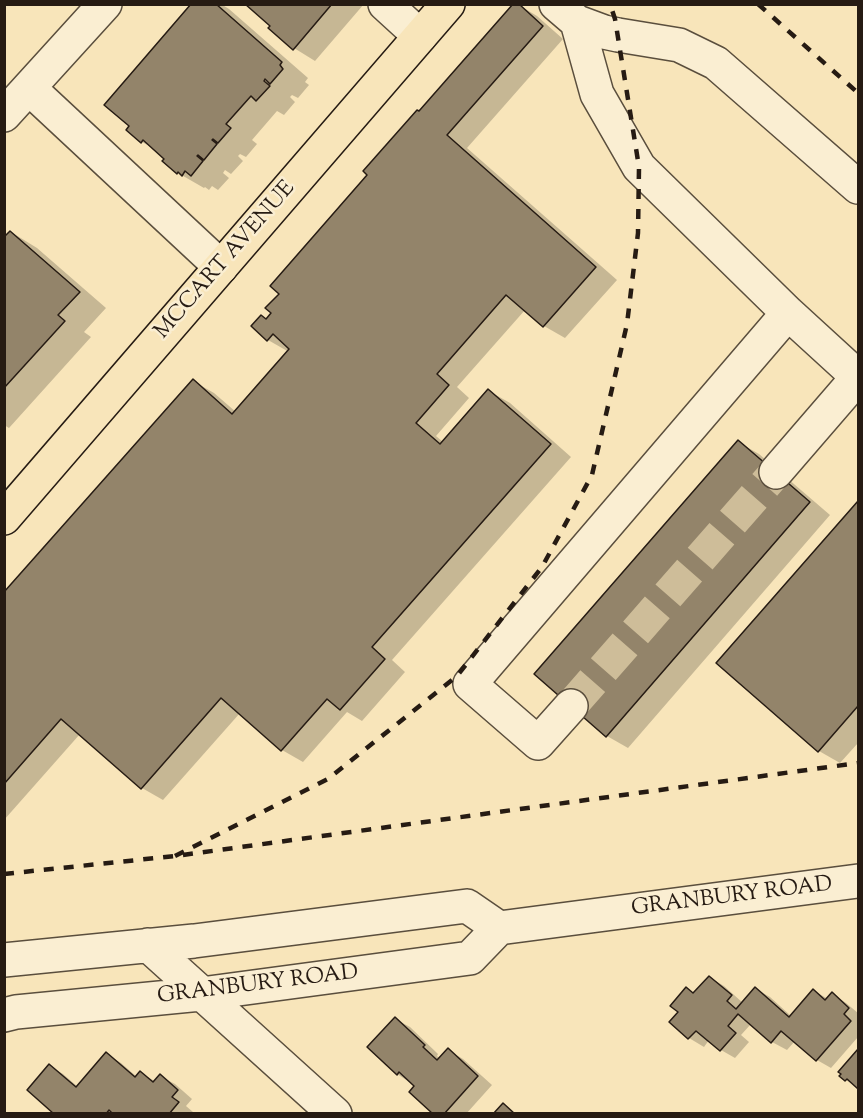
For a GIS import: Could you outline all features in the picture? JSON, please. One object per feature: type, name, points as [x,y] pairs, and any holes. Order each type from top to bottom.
[{"type":"main road","name":"MCCART AVENUE","points":[[4,518],[448,4]]},
{"type":"street","points":[[4,115],[105,4]]},
{"type":"street","points":[[385,4],[420,36]]},
{"type":"street","points":[[566,13],[604,32],[679,45],[716,63],[858,187]]},
{"type":"street","points":[[566,13],[597,94],[639,167],[788,313],[858,377],[776,472]]},
{"type":"street","points":[[29,88],[221,267]]},
{"type":"street","points":[[571,706],[538,743],[470,684],[788,313]]},
{"type":"street","points":[[846,883],[858,907]]},
{"type":"street","name":"GRANBURY ROAD","points":[[4,1015],[201,994],[470,958],[499,927],[846,883]]},
{"type":"street","points":[[4,960],[194,941],[467,906],[499,927]]},
{"type":"street","points":[[148,945],[335,1113]]},
{"type":"building","points":[[191,4],[216,4],[282,62],[280,65],[283,69],[270,84],[265,79],[264,81],[270,86],[256,101],[251,96],[226,124],[231,128],[218,143],[212,140],[217,144],[204,160],[197,156],[203,161],[191,176],[185,171],[182,176],[162,161],[164,159],[143,140],[141,143],[126,130],[129,126],[104,105]]},
{"type":"building","points":[[245,4],[332,4],[293,50]]},
{"type":"building","points":[[513,4],[519,4],[543,26],[447,135],[596,267],[543,327],[506,295],[437,374],[449,385],[416,423],[440,444],[488,389],[551,444],[372,647],[385,659],[340,710],[327,699],[281,751],[221,698],[141,789],[61,719],[4,784],[4,592],[193,379],[232,414],[289,349],[273,334],[267,341],[251,326],[261,315],[266,319],[271,313],[265,308],[279,294],[270,286],[367,175],[363,171]]},
{"type":"building","points":[[10,231],[80,292],[58,315],[65,321],[4,388],[4,237]]},
{"type":"building","points":[[738,440],[810,502],[606,737],[534,674]]},
{"type":"building","points":[[858,501],[858,706],[818,752],[716,663]]},
{"type":"building","points":[[709,976],[732,995],[727,1001],[736,1009],[755,987],[789,1017],[813,989],[825,1000],[832,992],[849,1008],[844,1014],[851,1021],[816,1061],[781,1031],[771,1043],[738,1014],[728,1026],[736,1033],[720,1051],[696,1031],[688,1039],[669,1022],[678,1012],[670,1006],[686,987],[693,993]]},
{"type":"building","points":[[395,1017],[425,1045],[423,1047],[437,1060],[448,1048],[478,1076],[444,1114],[433,1114],[409,1092],[414,1086],[399,1072],[397,1075],[367,1047]]},
{"type":"building","points":[[858,1049],[858,1089],[847,1079],[845,1081],[839,1076],[841,1074],[838,1072]]},
{"type":"building","points":[[106,1052],[135,1077],[140,1071],[153,1082],[160,1074],[178,1090],[172,1097],[179,1102],[169,1114],[113,1114],[109,1110],[106,1114],[54,1114],[27,1090],[49,1064],[76,1087]]},
{"type":"building","points":[[503,1103],[515,1114],[493,1114]]},
{"type":"tunnel","points":[[571,706],[776,472]]},
{"type":"railway","points":[[175,856],[328,779],[457,676],[542,567],[592,475],[627,324],[638,233],[639,167],[615,19],[610,4]]},
{"type":"railway","points":[[758,4],[858,93]]},
{"type":"railway","points":[[4,874],[175,856],[858,763]]}]
